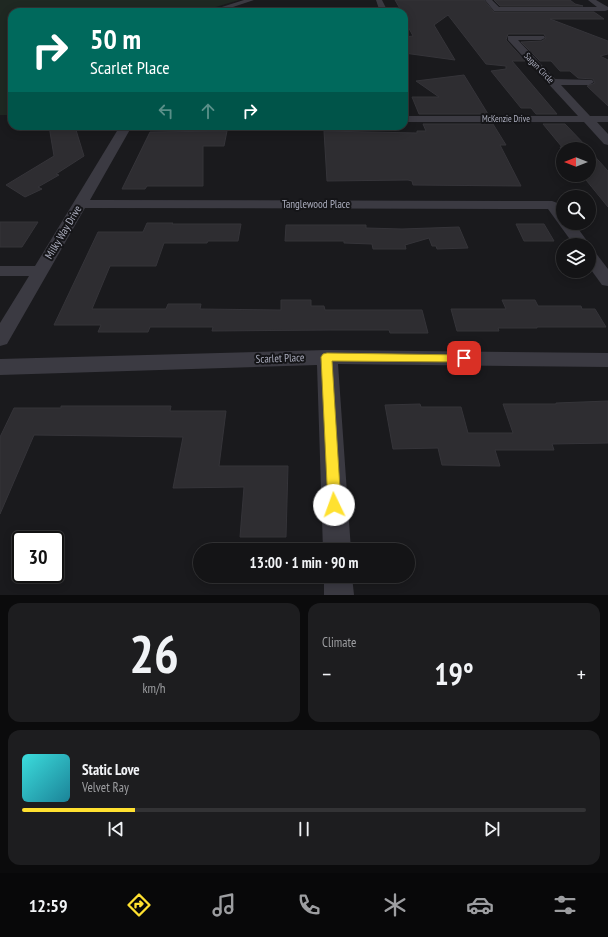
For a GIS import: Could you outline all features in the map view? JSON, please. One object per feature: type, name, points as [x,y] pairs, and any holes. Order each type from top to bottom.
[{"type":"street","points":[[224,8],[251,0]]},
{"type":"street","points":[[488,0],[497,9],[605,9],[590,0]]},
{"type":"street","name":"Sagan Circle","points":[[541,38],[511,38],[608,141]]},
{"type":"street","points":[[553,82],[589,82]]},
{"type":"street","name":"McKenzie Drive","points":[[408,119],[608,119]]},
{"type":"street","name":"Milky Way Drive","points":[[0,339],[124,130]]},
{"type":"street","name":"Tanglewood Place","points":[[80,204],[552,205],[556,210]]},
{"type":"street","points":[[596,264],[608,280]]},
{"type":"street","points":[[0,271],[40,271]]},
{"type":"street","points":[[327,357],[337,543]]},
{"type":"street","name":"Scarlet Place","points":[[0,367],[327,357],[608,360]]},
{"type":"street","points":[[338,583],[339,595]]},
{"type":"shaded area","points":[[0,0],[239,0],[212,8],[8,8],[8,115],[0,115]]},
{"type":"building","points":[[395,0],[484,0],[494,12],[594,12],[604,19],[550,19],[608,41],[608,54],[600,56],[608,60],[608,106],[587,86],[595,83],[593,79],[578,78],[570,71],[560,71],[551,61],[540,61],[521,42],[542,41],[546,38],[544,34],[508,34],[506,40],[525,61],[512,61],[557,114],[536,114],[531,108],[521,108],[491,71],[506,69],[506,66],[486,64],[448,15],[434,25],[455,60],[408,54],[408,37],[413,36],[408,27],[408,8],[400,8]]},
{"type":"building","points":[[494,0],[570,0],[575,4],[583,6],[500,6]]},
{"type":"building","points":[[464,75],[488,114],[419,114],[412,97],[439,97],[416,81]]},
{"type":"building","points":[[423,124],[493,124],[506,145],[500,145],[521,186],[413,185],[412,181],[408,180],[327,181],[324,131],[417,133],[417,131],[426,131]]},
{"type":"building","points":[[543,124],[565,124],[582,142],[558,142]]},
{"type":"building","points":[[50,130],[76,130],[84,156],[56,174],[59,175],[38,187],[42,189],[25,197],[6,185],[54,156]]},
{"type":"building","points":[[227,131],[224,146],[203,146],[203,186],[147,186],[145,189],[122,189],[150,132]]},
{"type":"building","points":[[596,158],[608,171],[608,207],[596,192],[596,190],[594,190],[588,182],[596,182]]},
{"type":"building","points":[[0,222],[38,222],[22,247],[0,247]]},
{"type":"building","points":[[147,223],[241,224],[238,241],[164,243],[156,266],[110,266],[92,309],[166,309],[168,304],[201,304],[200,309],[281,310],[281,300],[311,300],[311,306],[324,306],[325,310],[422,310],[428,333],[390,333],[389,330],[212,331],[213,327],[150,327],[148,332],[98,332],[101,325],[54,325],[98,232],[143,232]]},
{"type":"building","points":[[516,224],[544,224],[554,241],[524,241]]},
{"type":"building","points":[[286,225],[366,225],[366,228],[402,229],[459,227],[468,248],[437,249],[436,246],[432,246],[429,238],[405,245],[406,249],[373,249],[372,244],[344,243],[344,241],[285,241]]},
{"type":"building","points":[[502,300],[535,300],[538,306],[581,306],[582,309],[595,309],[606,327],[498,328],[499,331],[457,331],[451,309],[506,309]]},
{"type":"building","points":[[608,401],[608,443],[552,444],[554,450],[495,450],[500,466],[442,465],[438,448],[393,449],[385,405],[420,404],[421,407],[461,407],[468,433],[513,433],[503,404],[556,404]]},
{"type":"building","points":[[61,406],[171,406],[170,411],[226,411],[219,466],[288,466],[286,537],[240,537],[244,487],[173,488],[183,437],[34,435],[0,514],[0,437],[14,408],[61,408]]},
{"type":"route","points":[[334,505],[327,357],[464,358]]}]
